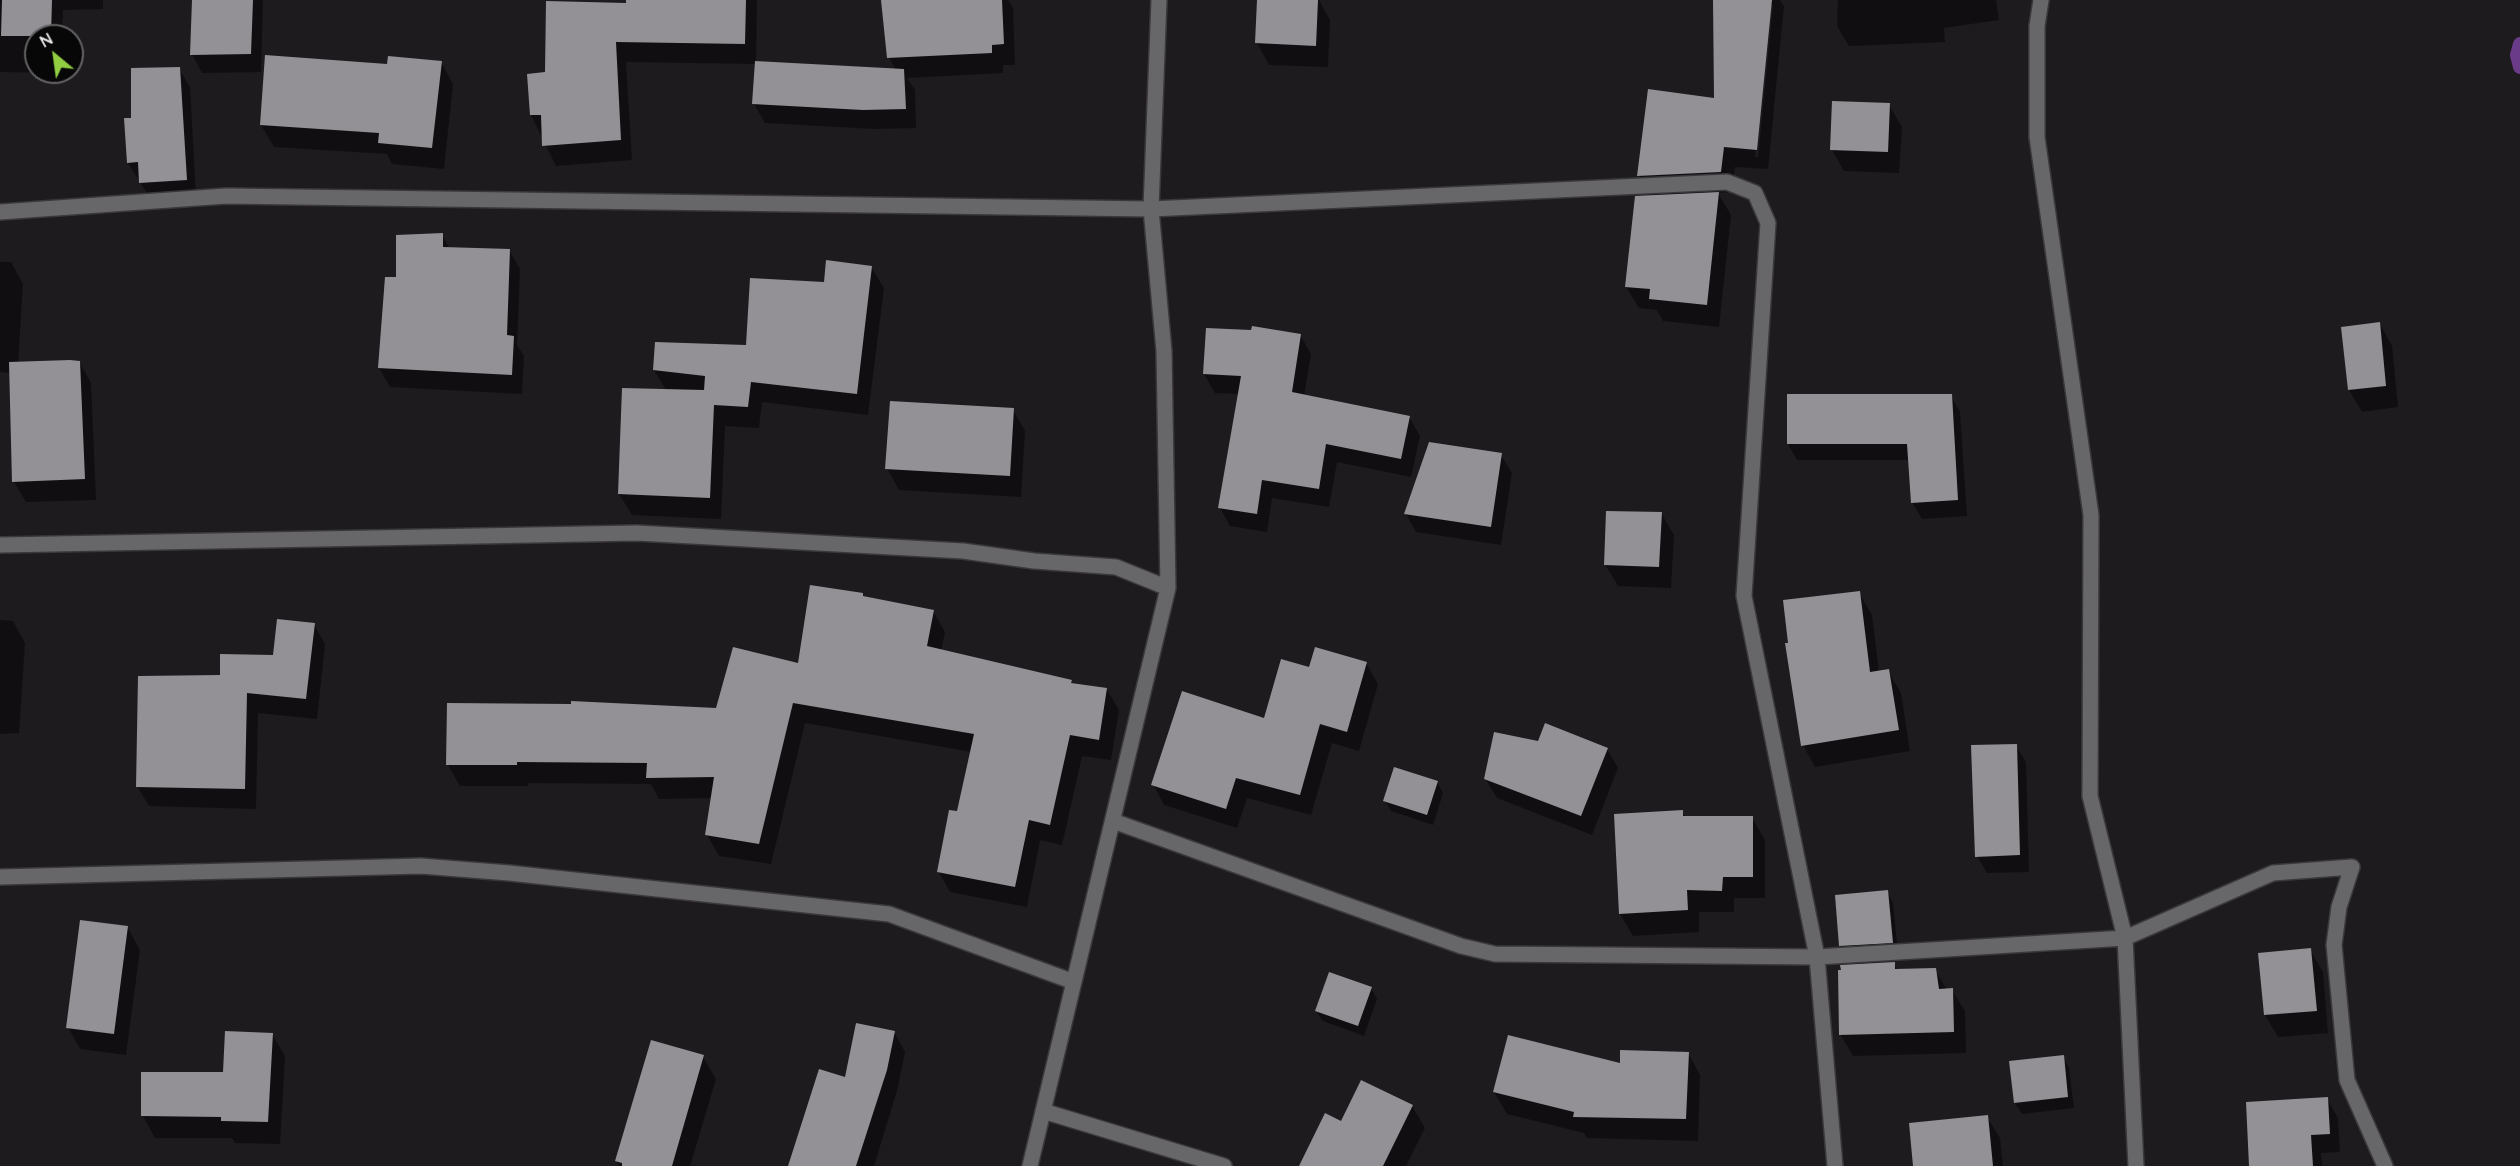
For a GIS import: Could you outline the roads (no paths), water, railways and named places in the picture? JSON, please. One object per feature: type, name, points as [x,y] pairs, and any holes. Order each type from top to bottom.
[{"type":"street","points":[[1030,1166],[1168,588],[1168,469],[1164,351],[1151,209],[1159,0]]},
{"type":"street","points":[[2041,0],[2037,26],[2037,137],[2091,515],[2090,796],[2125,938],[2136,1166]]},
{"type":"street","points":[[0,212],[226,196],[1151,209],[1727,182],[1755,193],[1768,223],[1744,596],[1817,957],[1835,1166]]},
{"type":"street","points":[[0,545],[637,532],[963,551],[1034,561],[1116,567],[1168,588]]},
{"type":"street","points":[[1113,821],[1461,946],[1495,954],[1817,957],[2125,938],[2273,873],[2352,867],[2339,907],[2334,945],[2347,1080],[2385,1166]]},
{"type":"street","points":[[0,877],[421,866],[509,873],[889,914],[1074,982]]},
{"type":"street","points":[[1043,1111],[1224,1166]]},
{"type":"waterway","points":[[2520,44],[2517,55],[2520,67]]}]
